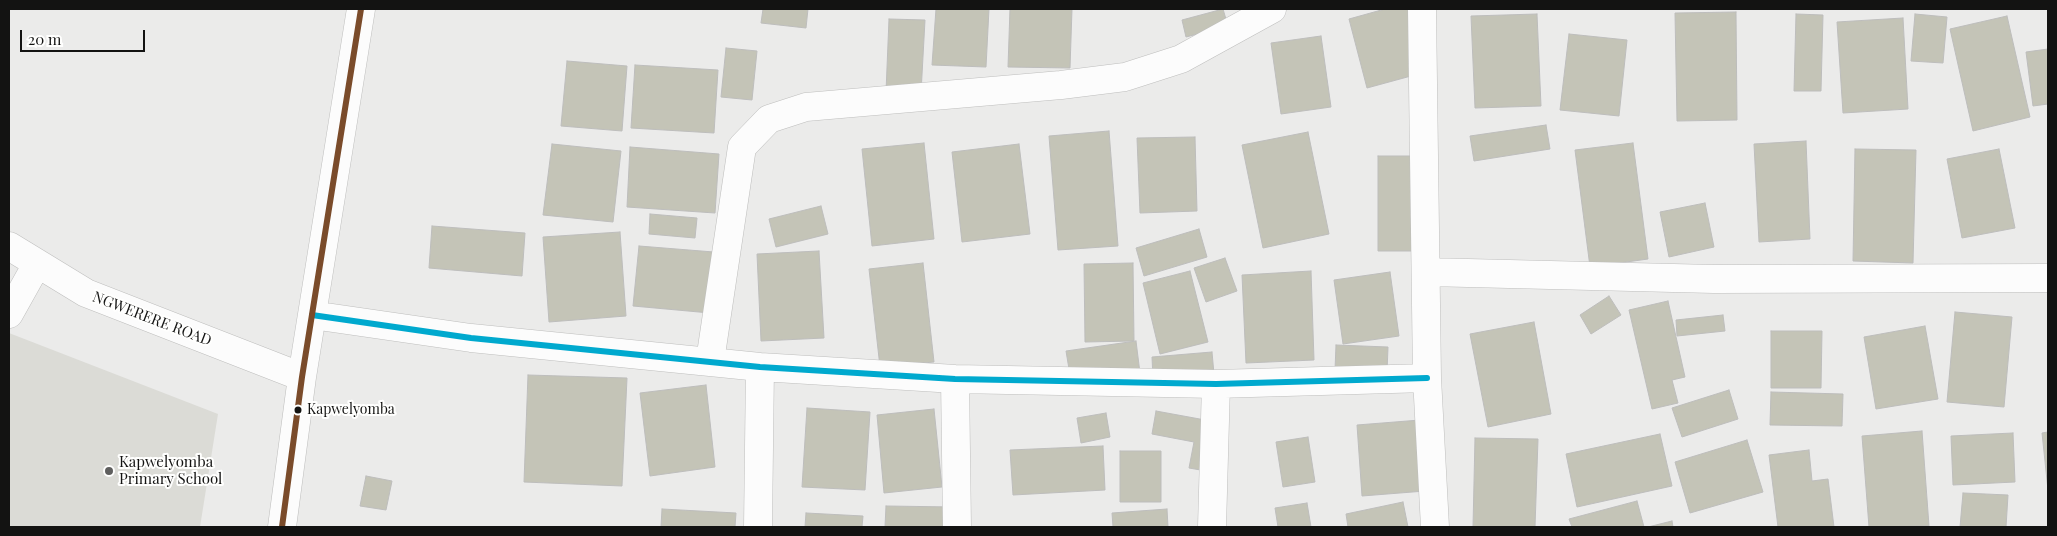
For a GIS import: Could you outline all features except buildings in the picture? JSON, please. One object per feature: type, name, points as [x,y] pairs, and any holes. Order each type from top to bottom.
[{"type":"street","points":[[282,527],[302,378],[361,9]]},
{"type":"street","points":[[710,361],[742,147],[769,119],[806,107],[1061,86],[1125,77],[1181,59],[1272,9]]},
{"type":"street","points":[[1422,9],[1427,378],[1435,527]]},
{"type":"street","name":"NGWERERE ROAD","points":[[9,246],[86,293],[302,378]]},
{"type":"street","points":[[9,314],[37,264]]},
{"type":"street","points":[[1427,272],[1714,279],[2048,278]]},
{"type":"street","points":[[312,315],[471,338],[760,367],[955,378],[1216,384],[1427,378]]},
{"type":"street","points":[[758,527],[760,367]]},
{"type":"street","points":[[955,378],[958,527]]},
{"type":"street","points":[[1212,527],[1216,384]]},
{"type":"shaded area","name":"Kapwelyomba Primary School","points":[[9,333],[218,414],[200,527],[9,527]]},
{"type":"transit line","points":[[282,527],[302,377],[361,9]]},
{"type":"transit line","points":[[312,315],[471,338],[760,367],[955,379],[1216,384],[1427,378]]},
{"type":"place","name":"Kapwelyomba","points":[[298,410]]},
{"type":"place","name":"Kapwelyomba Primary School","points":[[109,471]]}]
